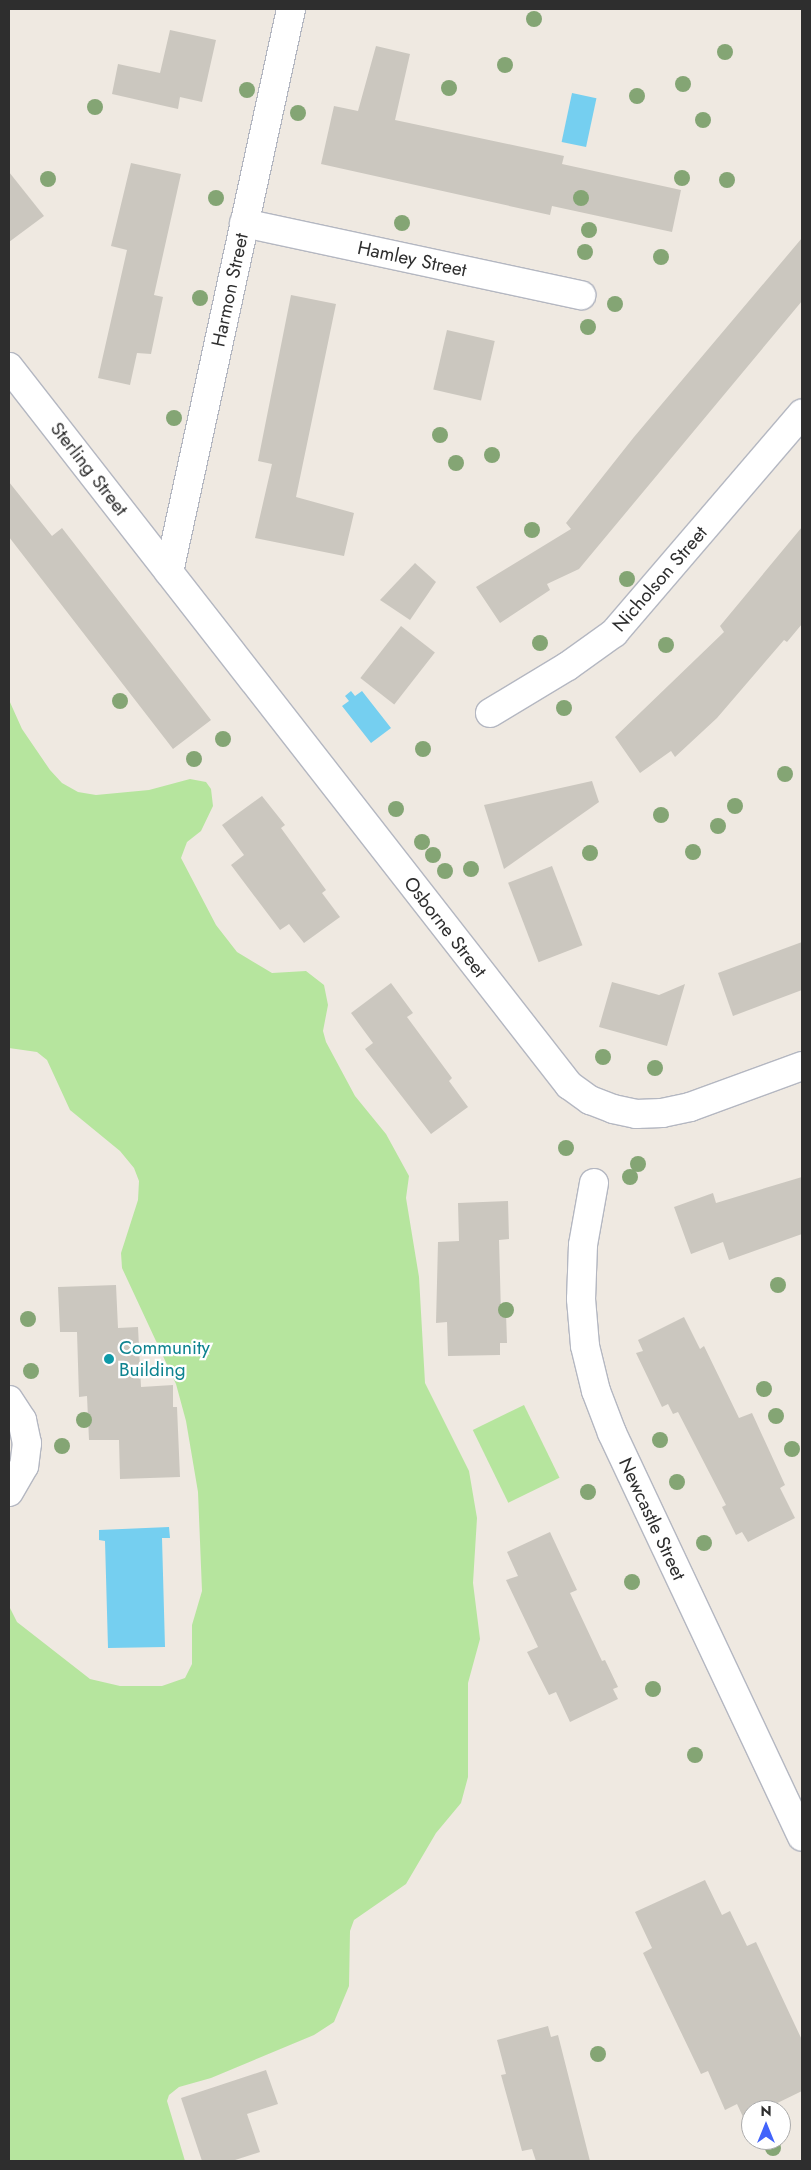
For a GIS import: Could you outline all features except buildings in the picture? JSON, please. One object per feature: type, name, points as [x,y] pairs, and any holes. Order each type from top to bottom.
[{"type":"street","name":"Harmon Street","points":[[170,572],[291,9]]},
{"type":"street","name":"Hamley Street","points":[[244,223],[581,295]]},
{"type":"street","name":"Sterling Street","points":[[9,367],[170,572]]},
{"type":"street","name":"Nicholson Street","points":[[490,713],[568,666],[614,633],[802,414]]},
{"type":"street","name":"Osborne Street","points":[[170,572],[560,1076],[579,1094],[620,1111],[662,1113],[690,1106],[802,1066]]},
{"type":"street","name":"Newcastle Street","points":[[594,1183],[583,1245],[581,1298],[586,1346],[596,1391],[612,1433],[802,1836]]},
{"type":"street","points":[[9,1400],[22,1420],[27,1443],[24,1466],[9,1492]]},
{"type":"green space","points":[[9,700],[22,729],[50,770],[62,783],[78,792],[96,795],[149,790],[190,779],[206,782],[211,789],[213,806],[201,831],[187,842],[181,858],[216,925],[237,952],[272,973],[306,971],[324,985],[328,1005],[323,1031],[326,1042],[355,1096],[386,1134],[409,1176],[406,1198],[419,1277],[425,1383],[469,1471],[477,1518],[473,1583],[480,1639],[468,1683],[468,1777],[461,1803],[436,1833],[406,1884],[354,1920],[350,1931],[349,1986],[334,2022],[314,2035],[211,2078],[179,2087],[169,2095],[167,2101],[185,2161],[9,2161],[9,1606],[17,1622],[90,1679],[120,1686],[162,1686],[185,1678],[192,1664],[192,1625],[202,1591],[198,1492],[186,1421],[176,1384],[122,1268],[121,1253],[138,1200],[139,1181],[134,1168],[120,1151],[70,1110],[47,1060],[37,1052],[9,1048]]},
{"type":"green space","points":[[524,1405],[560,1478],[508,1503],[473,1430]]},
{"type":"water","points":[[572,93],[596,98],[586,147],[562,142]]},
{"type":"water","points":[[351,691],[355,696],[362,691],[391,728],[371,743],[342,706],[349,701],[345,696]]},
{"type":"water","points":[[169,1527],[170,1538],[162,1538],[165,1647],[108,1648],[105,1541],[99,1540],[99,1530]]},
{"type":"place","name":"Community Building","points":[[109,1359]]}]
